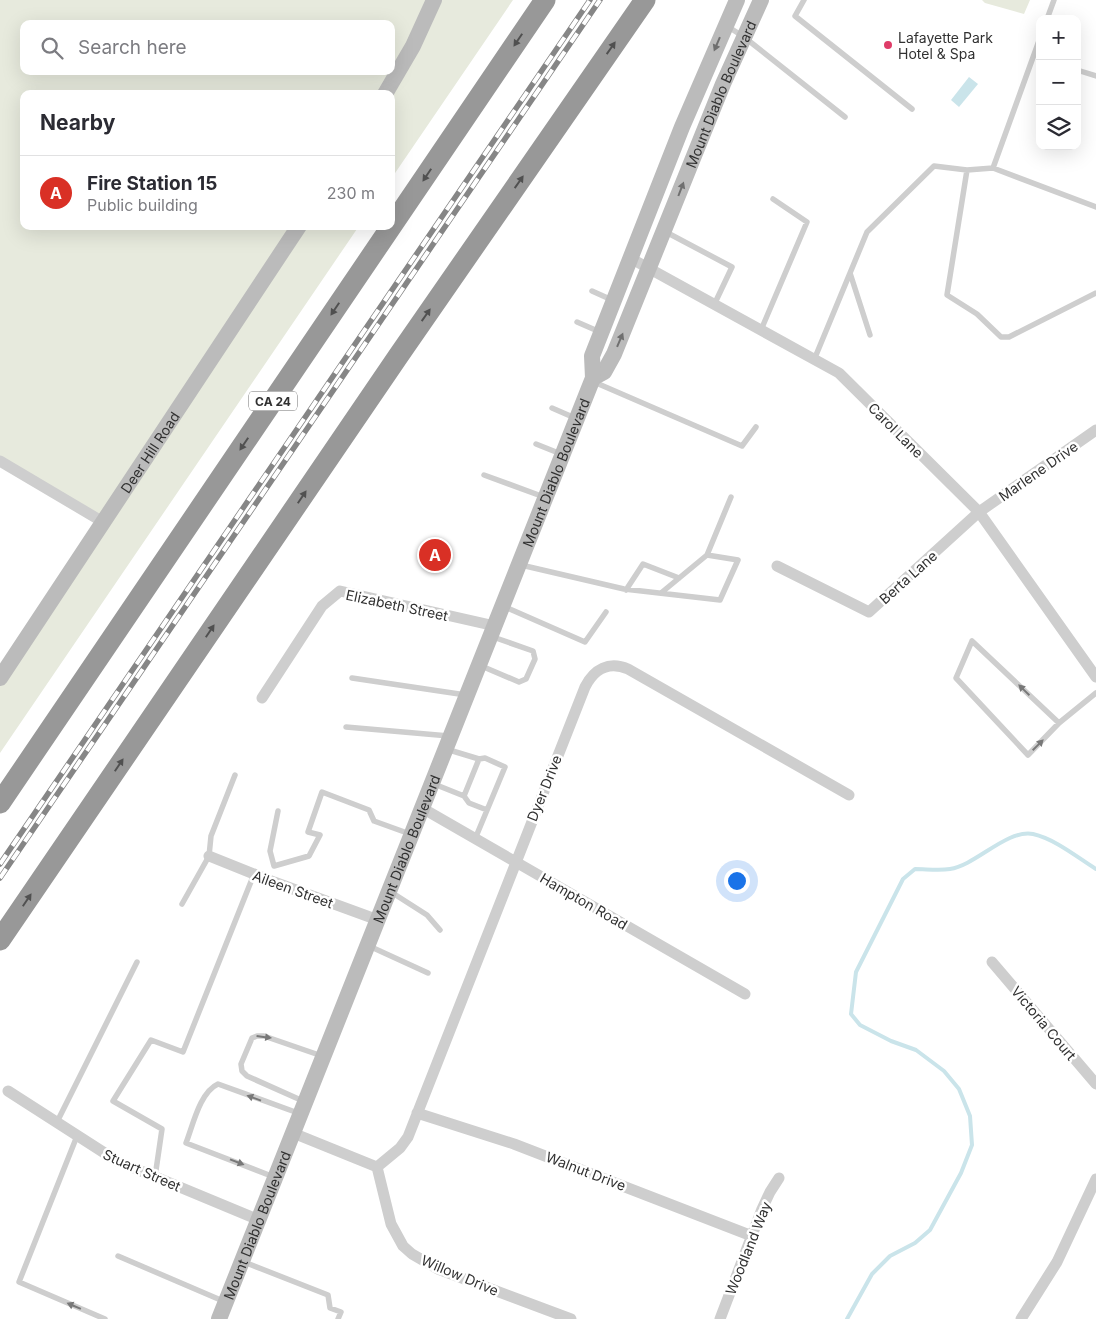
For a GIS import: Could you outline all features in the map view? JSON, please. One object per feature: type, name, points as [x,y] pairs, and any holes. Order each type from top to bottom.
[{"type":"highway","name":"CA 24","points":[[395,221],[545,0]]},
{"type":"highway","points":[[0,940],[645,0]]},
{"type":"highway","name":"CA 24","points":[[0,803],[389,230]]},
{"type":"main road","points":[[387,90],[413,46],[434,0]]},
{"type":"main road","name":"Mount Diablo Boulevard","points":[[219,1319],[577,419],[592,380],[592,356],[630,258],[682,127],[737,0]]},
{"type":"main road","name":"Mount Diablo Boulevard","points":[[592,380],[604,372],[614,354],[706,127],[761,0]]},
{"type":"main road","name":"Deer Hill Road","points":[[0,678],[296,230]]},
{"type":"street","name":"Carol Lane","points":[[630,258],[839,373],[979,512],[1096,677]]},
{"type":"street","name":"Marlene Drive","points":[[979,512],[1096,430]]},
{"type":"street","points":[[0,461],[103,522]]},
{"type":"street","name":"Berta Lane","points":[[777,566],[869,612],[979,512]]},
{"type":"street","name":"Elizabeth Street","points":[[262,698],[322,606],[340,592],[493,631]]},
{"type":"street","name":"Dyer Drive","points":[[377,1167],[400,1148],[408,1137],[585,687],[589,678],[596,672],[612,665],[628,669],[850,796]]},
{"type":"street","name":"Hampton Road","points":[[422,808],[745,994]]},
{"type":"street","name":"Aileen Street","points":[[209,856],[378,920]]},
{"type":"street","name":"Victoria Court","points":[[992,962],[1096,1084]]},
{"type":"street","name":"Stuart Street","points":[[8,1091],[117,1161],[258,1220]]},
{"type":"street","name":"Walnut Drive","points":[[417,1113],[514,1144],[752,1236]]},
{"type":"street","points":[[293,1133],[377,1167]]},
{"type":"street","name":"Willow Drive","points":[[377,1167],[391,1224],[403,1246],[412,1254],[438,1269],[571,1319]]},
{"type":"street","name":"Woodland Way","points":[[720,1319],[770,1192],[779,1178]]},
{"type":"street","points":[[1021,1319],[1057,1262],[1096,1179]]},
{"type":"lane","points":[[804,0],[795,16],[912,109]]},
{"type":"lane","points":[[1048,15],[1054,0]]},
{"type":"lane","points":[[725,24],[845,117]]},
{"type":"lane","points":[[992,168],[1036,58]]},
{"type":"lane","points":[[1081,71],[1096,76]]},
{"type":"lane","points":[[814,360],[867,232],[934,166],[967,170],[992,168],[1096,207]]},
{"type":"lane","points":[[967,170],[947,295],[977,314],[1001,337],[1009,337],[1096,293]]},
{"type":"lane","points":[[761,330],[807,222],[773,199]]},
{"type":"lane","points":[[664,231],[732,267],[714,305]]},
{"type":"lane","points":[[850,272],[870,335]]},
{"type":"lane","points":[[592,291],[614,300]]},
{"type":"lane","points":[[577,322],[601,332]]},
{"type":"lane","points":[[592,380],[742,446],[756,427]]},
{"type":"lane","points":[[552,408],[577,419]]},
{"type":"lane","points":[[536,444],[563,455]]},
{"type":"lane","points":[[484,475],[546,498]]},
{"type":"lane","points":[[661,593],[707,555],[731,497]]},
{"type":"lane","points":[[519,565],[626,590],[720,600],[738,560],[707,555]]},
{"type":"lane","points":[[626,590],[643,564],[679,578]]},
{"type":"lane","points":[[503,606],[585,642],[606,612]]},
{"type":"lane","points":[[479,665],[519,682],[526,679],[532,666],[534,659],[533,651],[493,631]]},
{"type":"lane","points":[[1059,724],[972,641],[956,678],[1028,755],[1059,724],[1096,693]]},
{"type":"lane","points":[[352,678],[467,695]]},
{"type":"lane","points":[[346,727],[448,742],[479,759],[485,758],[505,767],[475,839]]},
{"type":"lane","points":[[464,796],[479,759]]},
{"type":"lane","points":[[182,904],[209,856],[211,836],[235,775]]},
{"type":"lane","points":[[432,784],[464,796],[469,802],[487,810]]},
{"type":"lane","points":[[278,811],[270,851],[274,866],[309,856],[320,835],[308,832],[322,792],[369,810],[374,821],[412,834]]},
{"type":"lane","points":[[154,1177],[162,1129],[113,1101],[151,1040],[183,1052],[254,874]]},
{"type":"lane","points":[[389,891],[427,915],[440,930]]},
{"type":"lane","points":[[368,946],[428,973]]},
{"type":"lane","points":[[56,1122],[137,962]]},
{"type":"lane","points":[[303,1108],[247,1076],[242,1071],[241,1064],[252,1038],[257,1036],[264,1036],[324,1056]]},
{"type":"lane","points":[[275,1177],[186,1142],[204,1095],[213,1086],[218,1084],[303,1108]]},
{"type":"lane","points":[[77,1136],[18,1282],[105,1319]]},
{"type":"lane","points":[[118,1256],[226,1302]]},
{"type":"lane","points":[[242,1261],[328,1295],[330,1308],[341,1312],[338,1319]]},
{"type":"shaded area","points":[[0,0],[513,0],[395,173],[395,90],[20,90],[20,230],[356,230],[0,753],[0,678],[103,522],[0,461]]},
{"type":"shaded area","points":[[982,0],[1030,0],[1024,14],[985,3]]},
{"type":"water","points":[[969,77],[978,84],[959,107],[951,100]]},
{"type":"waterway","points":[[847,1319],[872,1274],[890,1256],[915,1243],[930,1230],[961,1173],[972,1145],[970,1116],[959,1089],[944,1071],[916,1050],[891,1041],[860,1025],[851,1014],[856,972],[903,879],[915,869],[946,870],[960,866],[1002,842],[1023,834],[1041,836],[1066,849],[1096,869]]},
{"type":"railway","points":[[0,864],[590,0]]},
{"type":"railway","points":[[0,878],[600,0]]},
{"type":"place","name":"Lafayette Park Hotel & Spa","points":[[888,45]]},
{"type":"place","name":"Fire Station 15","points":[[435,555]]}]
